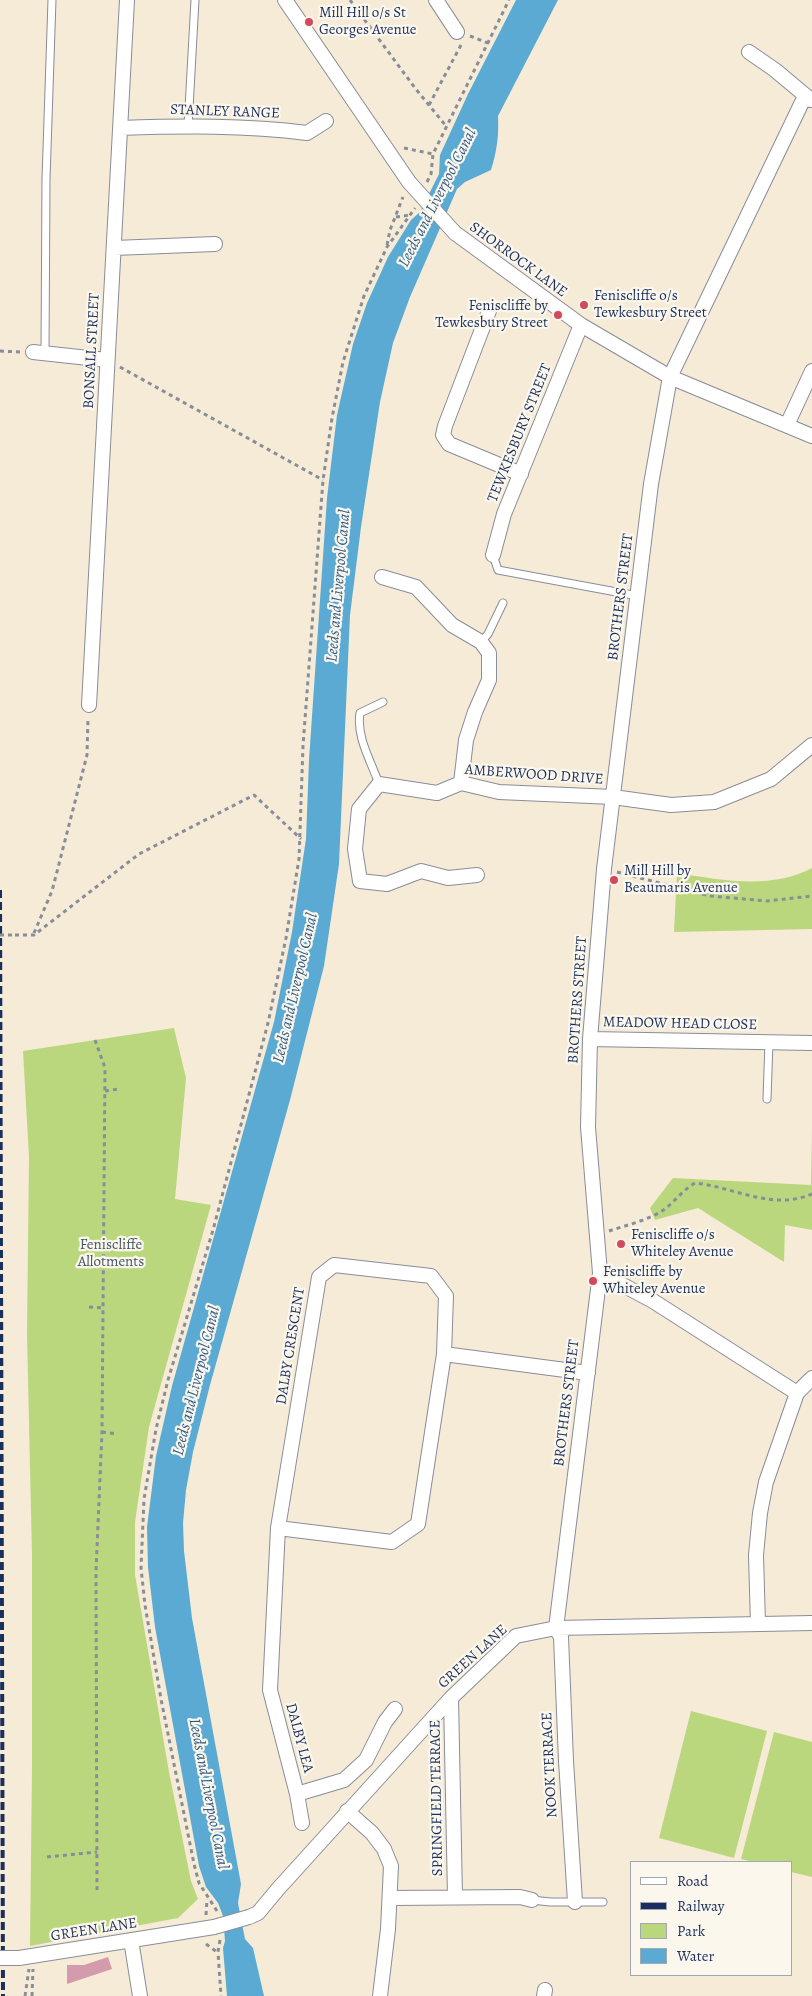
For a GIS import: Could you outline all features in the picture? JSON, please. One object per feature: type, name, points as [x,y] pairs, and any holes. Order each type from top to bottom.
[{"type":"street","name":"BONSALL STREET","points":[[89,705],[127,0]]},
{"type":"street","points":[[285,0],[383,143]]},
{"type":"street","points":[[436,0],[457,32]]},
{"type":"street","points":[[749,52],[775,70],[809,98]]},
{"type":"street","name":"BROTHERS STREET","points":[[556,1628],[600,1273],[588,1127],[590,1039],[604,869],[651,484],[670,377],[809,98]]},
{"type":"street","name":"STANLEY RANGE","points":[[120,128],[188,126],[285,130],[307,133],[326,121]]},
{"type":"street","name":"SHORROCK LANE","points":[[383,143],[409,182],[455,233],[581,325],[670,377],[812,436]]},
{"type":"street","points":[[114,248],[215,244]]},
{"type":"street","points":[[489,311],[443,435],[449,444],[521,474]]},
{"type":"street","name":"TEWKESBURY STREET","points":[[493,555],[504,514],[581,325]]},
{"type":"street","points":[[39,352],[107,360]]},
{"type":"street","points":[[787,425],[812,371]]},
{"type":"street","points":[[382,577],[416,587],[452,625],[481,642],[489,654],[489,680],[475,712],[466,740],[461,784]]},
{"type":"street","name":"AMBERWOOD DRIVE","points":[[379,784],[437,793],[461,784],[499,792],[613,797],[672,805],[714,802],[771,779],[812,745]]},
{"type":"street","points":[[379,784],[359,810],[355,849],[360,881],[387,884],[421,872],[448,878],[477,875]]},
{"type":"street","name":"MEADOW HEAD CLOSE","points":[[590,1039],[812,1043]]},
{"type":"street","name":"DALBY CRESCENT","points":[[270,1690],[278,1528],[319,1277],[334,1265],[431,1276],[446,1296],[444,1354],[418,1524],[392,1542],[278,1528]]},
{"type":"street","points":[[600,1273],[653,1301],[797,1393]]},
{"type":"street","points":[[444,1354],[588,1373]]},
{"type":"street","points":[[758,1624],[756,1555],[760,1513],[766,1482],[797,1393],[812,1378]]},
{"type":"street","name":"GREEN LANE","points":[[0,1958],[28,1956],[218,1926],[258,1913],[451,1698],[516,1636],[556,1628],[812,1623]]},
{"type":"street","name":"NOOK TERRACE","points":[[556,1628],[561,1637],[566,1761],[575,1902]]},
{"type":"street","name":"DALBY LEA","points":[[270,1690],[297,1794],[302,1823]]},
{"type":"street","name":"SPRINGFIELD TERRACE","points":[[451,1698],[455,1897]]},
{"type":"street","name":"DALBY LEA","points":[[297,1794],[344,1780],[366,1760],[385,1722],[395,1709]]},
{"type":"street","points":[[348,1811],[372,1833],[384,1849],[391,1866],[390,1898],[380,1996]]},
{"type":"street","points":[[390,1898],[520,1897],[532,1900]]},
{"type":"street","points":[[130,1940],[140,1996]]},
{"type":"lane","points":[[39,352],[52,0]]},
{"type":"lane","points":[[188,126],[195,0]]},
{"type":"lane","points":[[493,555],[498,570],[638,596]]},
{"type":"lane","points":[[481,642],[488,634],[503,603]]},
{"type":"lane","points":[[379,784],[360,734],[359,720],[360,712],[384,702]]},
{"type":"lane","name":"MEADOW HEAD CLOSE","points":[[767,1099],[769,1042]]},
{"type":"lane","points":[[532,1900],[603,1902]]},
{"type":"path","points":[[350,0],[446,126]]},
{"type":"path","points":[[423,191],[431,174],[433,154],[509,0]]},
{"type":"path","points":[[429,105],[461,47],[457,32]]},
{"type":"path","points":[[457,32],[488,43]]},
{"type":"path","points":[[383,143],[433,154]]},
{"type":"path","points":[[221,1996],[218,1926],[207,1898],[199,1884],[161,1699],[141,1568],[142,1519],[156,1429],[168,1380],[213,1230],[268,1023],[286,938],[301,839],[303,746],[323,480],[343,362],[364,296],[387,247],[419,199]]},
{"type":"path","points":[[387,247],[390,230],[396,217],[410,215]]},
{"type":"path","points":[[0,351],[39,352]]},
{"type":"path","points":[[107,360],[323,480]]},
{"type":"path","points":[[34,935],[52,891],[88,755],[89,705]]},
{"type":"path","points":[[0,935],[34,935],[139,854],[254,795],[301,839]]},
{"type":"path","points":[[604,869],[710,896],[767,901],[812,896]]},
{"type":"path","points":[[95,1040],[105,1068],[102,1432],[96,1571],[97,1893]]},
{"type":"path","points":[[105,1090],[119,1089]]},
{"type":"path","points":[[597,1236],[638,1222],[664,1210],[695,1183],[772,1200],[794,1199],[812,1194]]},
{"type":"path","points":[[89,1307],[103,1308]]},
{"type":"path","points":[[102,1432],[117,1434]]},
{"type":"path","points":[[47,1857],[97,1852]]},
{"type":"path","points":[[207,1898],[207,1910]]},
{"type":"path","points":[[211,1946],[218,1952]]},
{"type":"path","points":[[25,1996],[28,1956]]},
{"type":"path","points":[[28,1956],[32,1996]]},
{"type":"green space","points":[[812,868],[812,929],[674,932],[677,873],[728,880],[763,881],[796,875]]},
{"type":"green space","name":"Feniscliffe Allotments","points":[[174,1028],[186,1078],[175,1199],[211,1205],[149,1427],[135,1522],[135,1575],[169,1772],[191,1881],[198,1899],[178,1918],[30,1946],[32,1556],[27,1334],[29,1157],[23,1051]]},
{"type":"green space","points":[[812,1131],[812,1230],[785,1225],[784,1262],[698,1208],[655,1220],[650,1208],[673,1178],[811,1185]]},
{"type":"green space","points":[[691,1711],[767,1731],[734,1858],[659,1838]]},
{"type":"green space","points":[[774,1732],[812,1742],[812,1877],[792,1872],[792,1861],[750,1861],[741,1859]]},
{"type":"water","name":"Leeds and Liverpool Canal","points":[[516,0],[558,0],[498,116],[497,143],[491,170],[465,182],[457,189],[410,297],[393,343],[380,402],[350,615],[339,864],[324,966],[290,1100],[210,1385],[193,1452],[186,1490],[183,1523],[184,1551],[192,1618],[241,1884],[238,1903],[245,1939],[253,1948],[264,1996],[227,1996],[223,1948],[225,1941],[223,1916],[218,1903],[206,1887],[199,1866],[155,1627],[148,1567],[147,1527],[156,1456],[172,1386],[274,1022],[292,932],[306,839],[309,760],[327,498],[337,415],[353,344],[367,303],[388,257],[411,220],[420,212],[439,174],[440,155],[468,94]]},
{"type":"building","points":[[108,1957],[112,1969],[67,1984],[67,1965],[84,1965]]},
{"type":"railway","points":[[0,890],[3,1996]]},
{"type":"place","name":"Mill Hill o/s St Georges Avenue","points":[[309,22]]},
{"type":"place","name":"Feniscliffe o/s Tewkesbury Street","points":[[584,305]]},
{"type":"place","name":"Feniscliffe by Tewkesbury Street","points":[[558,315]]},
{"type":"place","name":"Mill Hill by Beaumaris Avenue","points":[[614,880]]},
{"type":"place","name":"Feniscliffe o/s Whiteley Avenue","points":[[621,1244]]},
{"type":"place","name":"Feniscliffe by Whiteley Avenue","points":[[593,1281]]}]
